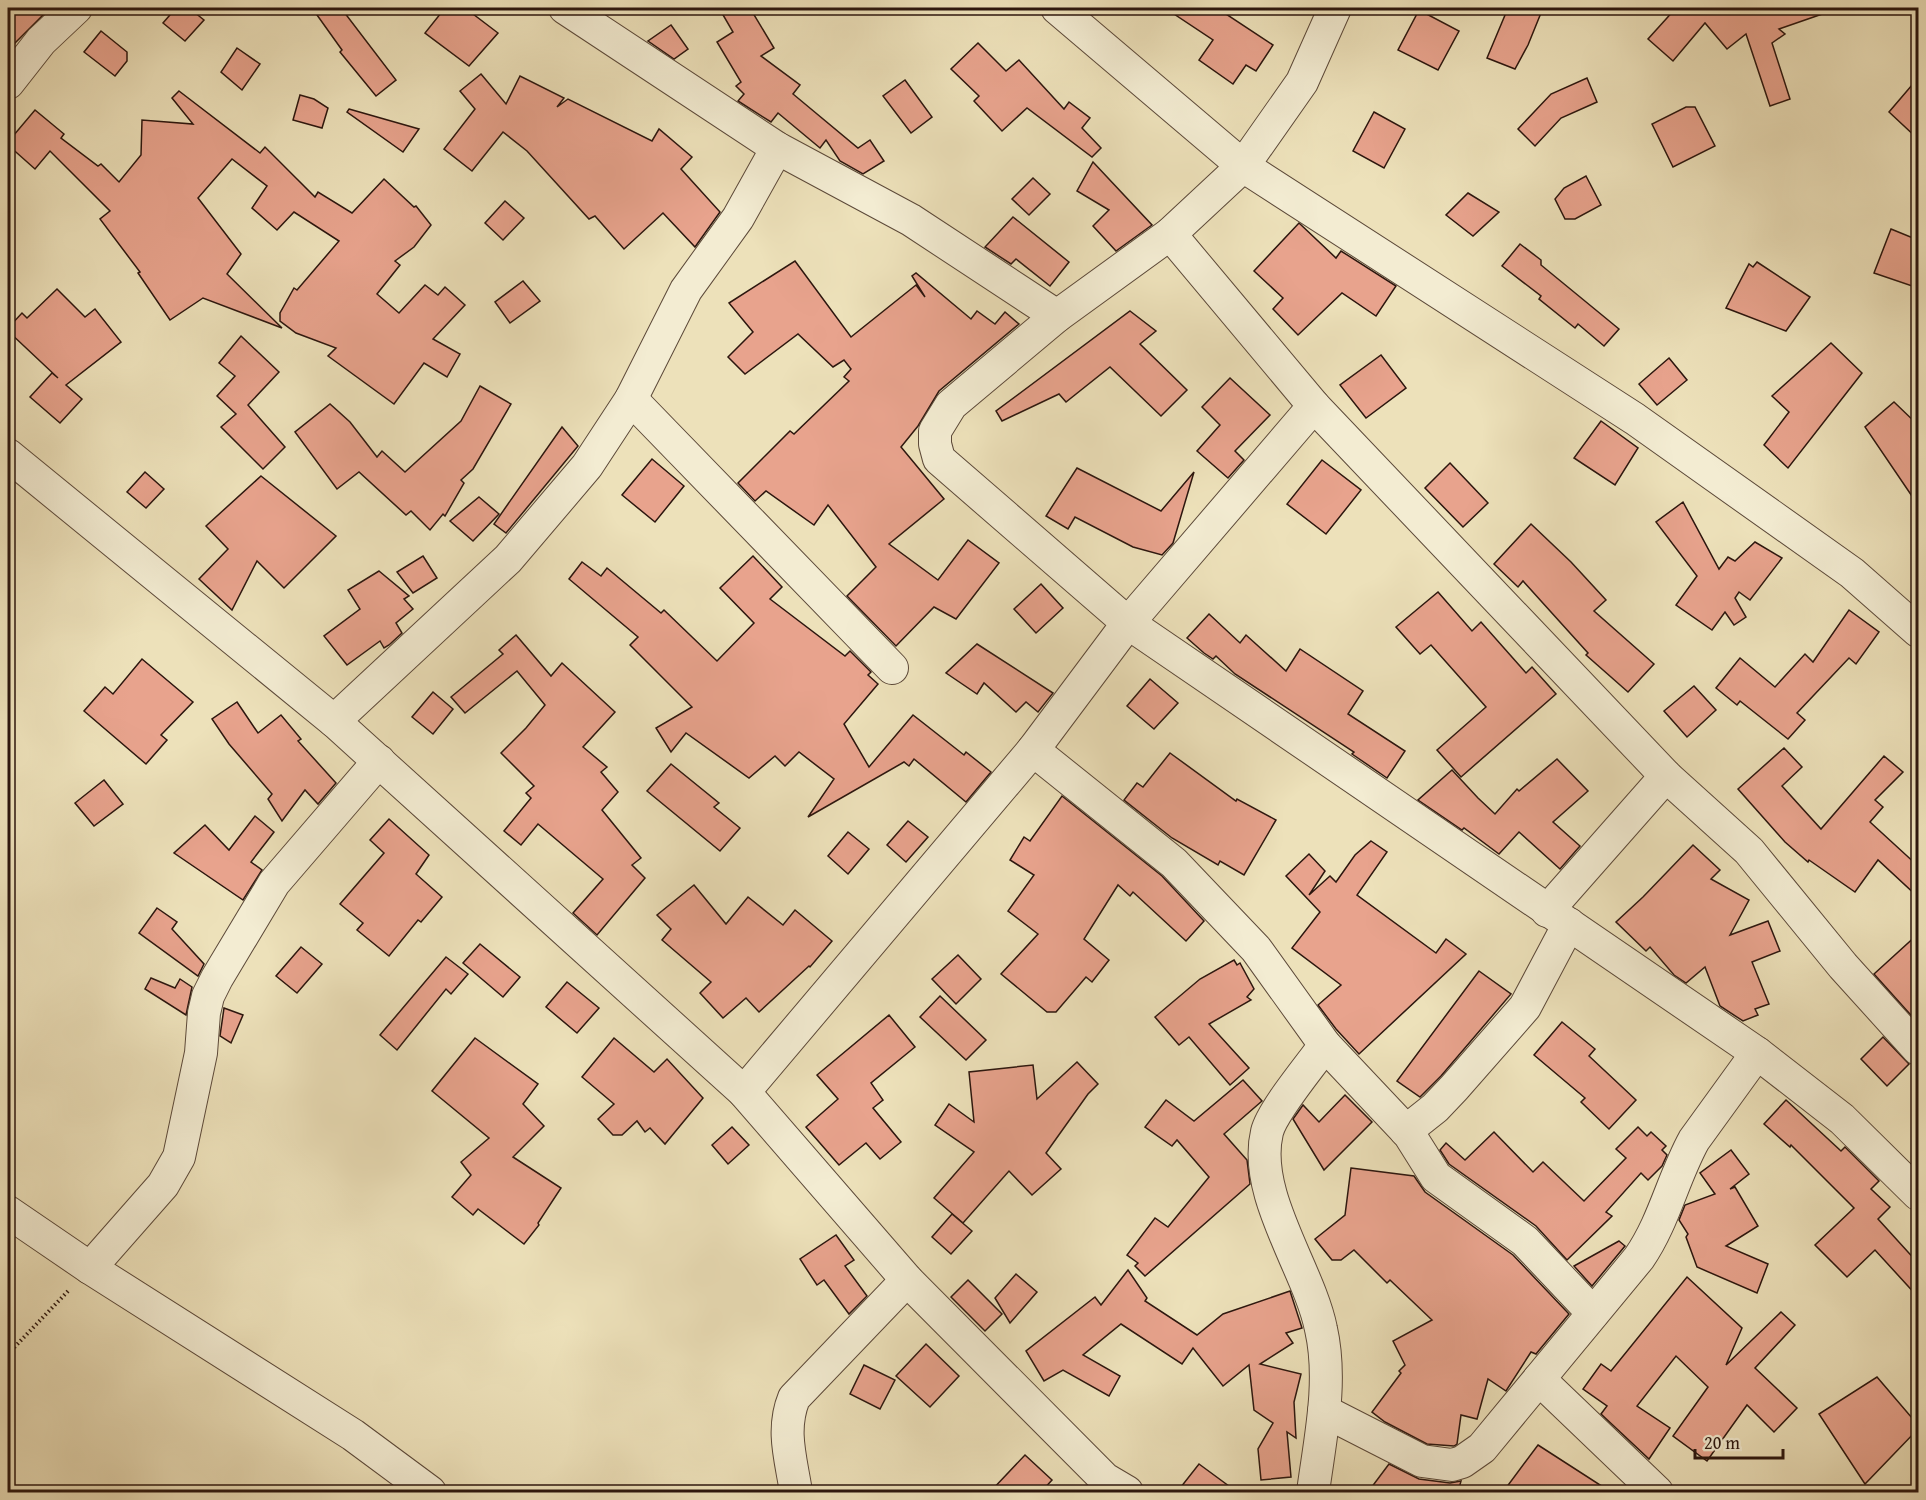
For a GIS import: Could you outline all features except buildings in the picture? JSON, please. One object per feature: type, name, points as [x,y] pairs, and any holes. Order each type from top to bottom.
[{"type":"street","points":[[8,83],[41,41],[76,8]]},
{"type":"street","points":[[566,8],[777,148],[911,220],[1057,316]]},
{"type":"street","points":[[1057,8],[1243,166],[1635,418],[1852,573],[1918,631]]},
{"type":"street","points":[[1335,8],[1302,82],[1243,166],[1170,234],[1057,316],[951,405],[935,430],[935,444],[939,459],[1128,623],[1757,1053],[1842,1119],[1918,1194]]},
{"type":"street","points":[[334,721],[508,559],[587,466],[630,399],[686,290],[738,218],[777,148]]},
{"type":"street","points":[[1170,234],[1314,406],[1666,776],[1749,851],[1843,966],[1918,1049]]},
{"type":"street","points":[[630,399],[892,669]]},
{"type":"street","points":[[744,1092],[1034,750],[1128,623],[1314,406]]},
{"type":"street","points":[[8,455],[334,721],[744,1092],[907,1280],[1105,1479],[1127,1492]]},
{"type":"street","points":[[1034,750],[1174,863],[1256,949],[1325,1045],[1406,1131],[1441,1182],[1525,1241],[1593,1313]]},
{"type":"street","points":[[90,1268],[163,1185],[179,1157],[201,1053],[204,1013],[208,996],[217,978],[274,883],[379,761]]},
{"type":"street","points":[[1406,1131],[1436,1108],[1525,1007],[1558,917],[1666,776]]},
{"type":"street","points":[[1313,1492],[1324,1411],[1325,1355],[1321,1328],[1273,1202],[1265,1156],[1267,1131],[1276,1113],[1325,1045]]},
{"type":"street","points":[[1324,1411],[1422,1461],[1452,1465],[1462,1462],[1482,1448],[1639,1258],[1649,1243],[1690,1148],[1757,1053]]},
{"type":"street","points":[[8,1212],[90,1268],[353,1435],[430,1492]]},
{"type":"street","points":[[796,1492],[786,1431],[788,1413],[794,1398],[907,1280]]},
{"type":"street","points":[[1539,1379],[1657,1492]]},
{"type":"path","points":[[8,1354],[90,1268]]}]
